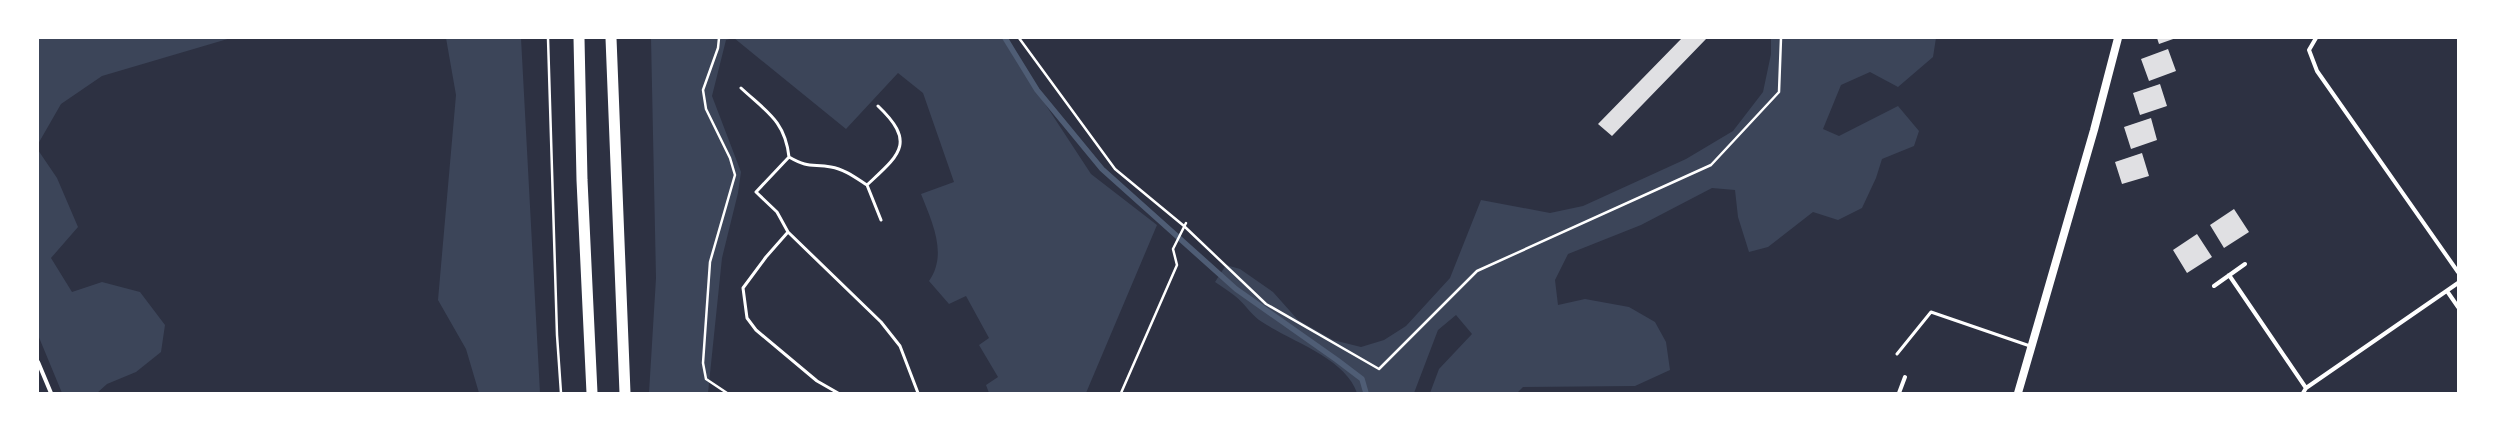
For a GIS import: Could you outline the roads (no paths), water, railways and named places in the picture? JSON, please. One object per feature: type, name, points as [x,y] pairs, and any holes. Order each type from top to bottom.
[{"type":"highway","points":[[579,38],[582,180],[592,393]]},
{"type":"highway","points":[[611,38],[624,393]]},
{"type":"main road","points":[[2018,393],[2094,130],[2118,38]]},
{"type":"street","points":[[2316,38],[2310,50],[2317,72],[2458,272]]},
{"type":"street","points":[[2214,286],[2245,264]]},
{"type":"street","points":[[2229,275],[2306,388]]},
{"type":"street","points":[[2303,393],[2306,388],[2458,283]]},
{"type":"street","points":[[2447,291],[2458,306]]},
{"type":"street","points":[[38,362],[51,393]]},
{"type":"street","points":[[1899,393],[1905,376]]},
{"type":"lane","points":[[741,88],[783,129],[787,140],[789,157]]},
{"type":"lane","points":[[867,185],[896,158],[900,150],[901,140],[896,127],[878,106]]},
{"type":"lane","points":[[789,157],[804,166],[831,167],[840,170],[867,185],[881,220]]},
{"type":"lane","points":[[789,157],[756,192],[777,212],[788,232],[881,322],[900,346],[918,393]]},
{"type":"lane","points":[[788,232],[766,257],[743,288],[747,318],[756,330],[817,380],[838,393]]},
{"type":"lane","points":[[1897,354],[1931,312],[2032,347]]},
{"type":"waterway","points":[[1005,38],[1037,90],[1102,169],[1236,289],[1362,379],[1366,393]]}]
